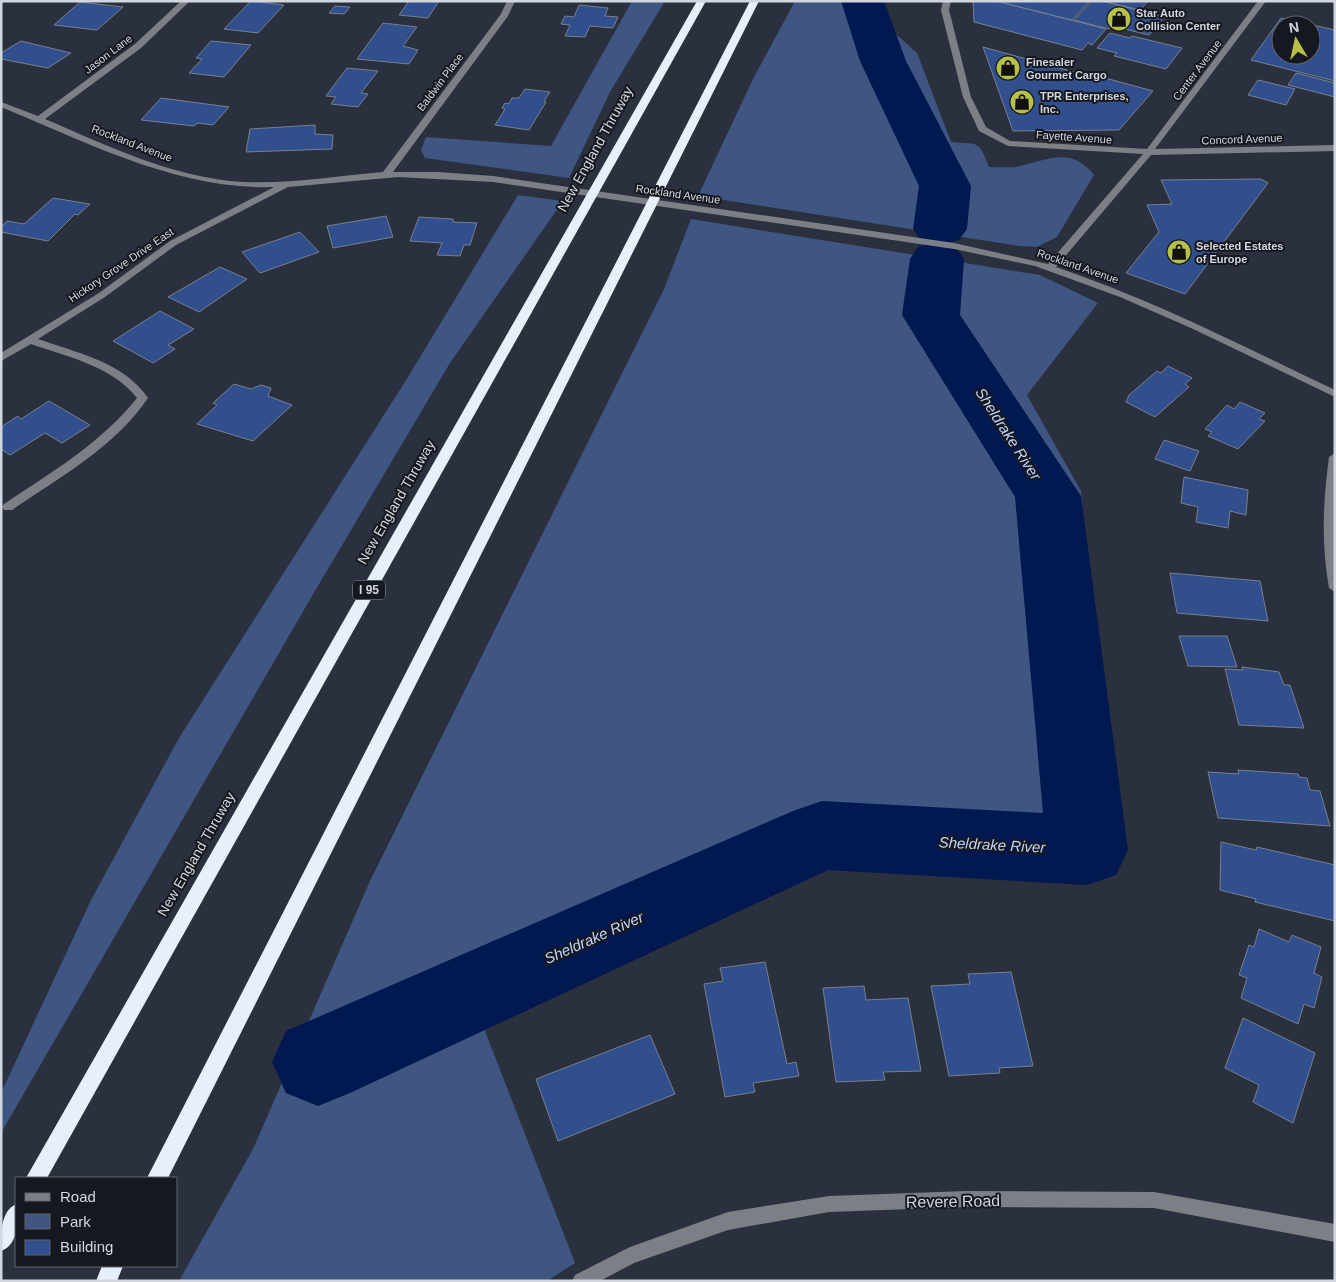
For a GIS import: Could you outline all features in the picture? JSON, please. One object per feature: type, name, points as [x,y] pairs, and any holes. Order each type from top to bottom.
[{"type":"highway","name":"New England Thruway","points":[[37,1177],[702,1]]},
{"type":"highway","points":[[158,1177],[755,1]]},
{"type":"highway","points":[[1,1241],[15,1216]]},
{"type":"highway","points":[[106,1281],[113,1267]]},
{"type":"street","name":"Jason Lane","points":[[40,120],[138,46],[186,1]]},
{"type":"street","name":"Baldwin Place","points":[[386,175],[505,14],[511,1]]},
{"type":"street","name":"Fayette Avenue","points":[[947,1],[945,10],[967,97],[982,129],[1008,143],[1149,152]]},
{"type":"street","name":"Center Avenue","points":[[1149,152],[1262,1]]},
{"type":"street","name":"Rockland Avenue","points":[[1,104],[161,169],[222,183],[285,185],[386,175],[432,174],[493,179],[954,246],[1050,268],[1133,299],[1335,394]]},
{"type":"street","name":"Concord Avenue","points":[[1149,152],[1335,148]]},
{"type":"street","points":[[1050,268],[1149,152]]},
{"type":"street","name":"Hickory Grove Drive East","points":[[1,358],[102,295],[173,244],[285,185]]},
{"type":"street","points":[[8,507],[96,446],[130,416],[143,398],[136,386],[115,372],[32,340]]},
{"type":"street","points":[[1335,457],[1327,511],[1329,560],[1335,588]]},
{"type":"street","name":"Revere Road","points":[[581,1281],[630,1256],[728,1221],[829,1204],[966,1199],[1154,1200],[1335,1233]]},
{"type":"green space","points":[[632,1],[665,1],[610,92],[569,178],[425,158],[421,150],[426,137],[551,146]]},
{"type":"green space","points":[[795,1],[884,1],[888,27],[917,53],[951,142],[977,145],[989,167],[1016,167],[1060,157],[1069,158],[1086,166],[1094,175],[1057,237],[1037,247],[1019,246],[698,196],[754,77]]},
{"type":"green space","points":[[518,195],[563,201],[450,363],[312,596],[1,1133],[1,1093],[91,900],[179,738],[408,377]]},
{"type":"green space","points":[[691,219],[1040,275],[1098,303],[1027,395],[1081,491],[1112,875],[790,867],[789,881],[473,1000],[575,1263],[547,1281],[179,1281],[253,1149],[370,881],[664,289]]},
{"type":"building","points":[[251,1],[284,5],[258,33],[224,29]]},
{"type":"building","points":[[409,1],[439,1],[428,18],[399,15]]},
{"type":"building","points":[[973,1],[996,1],[1106,29],[1092,45],[1088,43],[1082,50],[974,22]]},
{"type":"building","points":[[996,1],[1090,1],[1072,20]]},
{"type":"building","name":"Star Auto Collision Center","points":[[1092,1],[1102,1],[1164,17],[1149,35],[1112,26],[1109,29],[1074,20]]},
{"type":"building","points":[[1103,1],[1148,1],[1140,10]]},
{"type":"building","points":[[80,2],[123,7],[97,30],[54,25]]},
{"type":"building","points":[[579,5],[608,8],[605,16],[618,17],[613,28],[590,26],[585,37],[565,36],[570,25],[561,24],[565,16],[574,17]]},
{"type":"building","points":[[335,6],[350,7],[344,14],[329,13]]},
{"type":"building","points":[[383,23],[417,27],[403,46],[418,50],[409,64],[357,59]]},
{"type":"building","points":[[1321,27],[1335,30],[1335,81],[1271,65],[1321,65]]},
{"type":"building","points":[[1271,32],[1271,65],[1251,60]]},
{"type":"building","points":[[1110,33],[1130,38],[1132,36],[1182,48],[1166,69],[1114,56],[1117,53],[1097,48]]},
{"type":"building","points":[[21,41],[71,53],[48,68],[1,59],[1,53]]},
{"type":"building","points":[[211,41],[251,45],[224,77],[189,73],[202,59],[196,58]]},
{"type":"building","points":[[983,47],[1081,74],[1083,72],[1153,91],[1119,130],[1013,131]]},
{"type":"building","points":[[347,68],[378,71],[361,93],[368,94],[358,107],[331,104],[336,97],[326,96]]},
{"type":"building","points":[[1296,73],[1335,83],[1335,97],[1288,85]]},
{"type":"building","points":[[1258,80],[1295,89],[1286,105],[1248,95]]},
{"type":"building","points":[[525,89],[550,92],[529,130],[495,125],[505,109],[502,108],[505,103],[509,104],[512,98],[519,98]]},
{"type":"building","points":[[161,98],[229,107],[213,125],[198,123],[194,126],[141,120]]},
{"type":"building","points":[[315,125],[315,134],[333,135],[332,149],[246,152],[250,129]]},
{"type":"building","name":"Selected Estates of Europe","points":[[1261,179],[1268,183],[1185,294],[1126,273],[1159,232],[1147,205],[1172,204],[1161,180]]},
{"type":"building","points":[[53,198],[90,204],[78,215],[75,214],[48,241],[1,232],[1,227],[7,221],[24,224]]},
{"type":"building","points":[[386,216],[393,237],[333,248],[327,226]]},
{"type":"building","points":[[419,217],[453,219],[453,222],[477,223],[470,245],[464,245],[460,256],[437,255],[442,243],[410,241]]},
{"type":"building","points":[[300,232],[319,252],[260,273],[242,252]]},
{"type":"building","points":[[220,267],[247,279],[199,312],[168,297]]},
{"type":"building","points":[[160,311],[194,329],[168,345],[175,349],[153,363],[113,341]]},
{"type":"building","points":[[1168,366],[1192,378],[1185,384],[1189,387],[1155,417],[1126,402],[1129,395],[1157,371],[1161,373]]},
{"type":"building","points":[[234,384],[251,389],[261,385],[271,388],[268,396],[292,405],[253,441],[197,424],[217,405],[213,403]]},
{"type":"building","points":[[49,401],[90,425],[62,443],[45,433],[10,455],[1,449],[1,427],[18,416],[21,419]]},
{"type":"building","points":[[1240,402],[1265,413],[1259,419],[1265,421],[1238,449],[1208,436],[1212,432],[1205,429],[1227,405],[1234,409]]},
{"type":"building","points":[[1164,440],[1199,451],[1190,471],[1155,459]]},
{"type":"building","points":[[1184,477],[1248,490],[1246,515],[1230,511],[1228,528],[1196,522],[1198,507],[1181,503]]},
{"type":"building","points":[[1170,573],[1260,581],[1268,621],[1177,613]]},
{"type":"building","points":[[1179,636],[1227,636],[1237,667],[1188,666]]},
{"type":"building","points":[[1242,667],[1279,672],[1284,685],[1290,685],[1304,728],[1239,725],[1225,669],[1243,670]]},
{"type":"building","points":[[1238,770],[1298,774],[1299,777],[1307,778],[1310,790],[1320,791],[1330,826],[1218,818],[1208,772],[1239,774]]},
{"type":"building","points":[[1221,842],[1256,850],[1257,847],[1335,865],[1335,921],[1255,902],[1256,899],[1220,890]]},
{"type":"building","points":[[1259,929],[1289,942],[1292,935],[1321,947],[1314,973],[1322,977],[1314,1008],[1304,1004],[1298,1024],[1241,998],[1247,978],[1239,975],[1249,945],[1254,947]]},
{"type":"building","points":[[765,962],[787,1064],[796,1062],[799,1076],[753,1083],[755,1092],[725,1097],[704,984],[723,981],[720,968]]},
{"type":"building","points":[[1011,972],[1033,1066],[999,1068],[1000,1073],[949,1076],[931,986],[970,984],[968,974]]},
{"type":"building","points":[[864,986],[866,1000],[908,998],[921,1071],[883,1072],[885,1080],[836,1082],[823,988]]},
{"type":"building","points":[[1243,1018],[1315,1053],[1293,1123],[1253,1102],[1259,1085],[1225,1068]]},
{"type":"building","points":[[650,1035],[675,1094],[558,1141],[536,1079]]},
{"type":"waterway","name":"Sheldrake River","points":[[862,1],[883,61],[945,186],[940,229]]},
{"type":"waterway","name":"Sheldrake River","points":[[318,1062],[822,835],[1087,850],[1048,496],[931,315],[937,259]]},
{"type":"place","name":"Star Auto Collision Center","points":[[1119,19]]},
{"type":"place","name":"Finesaler Gourmet Cargo","points":[[1008,68]]},
{"type":"place","name":"TPR Enterprises, Inc.","points":[[1022,102]]},
{"type":"place","name":"Selected Estates of Europe","points":[[1179,252]]}]
